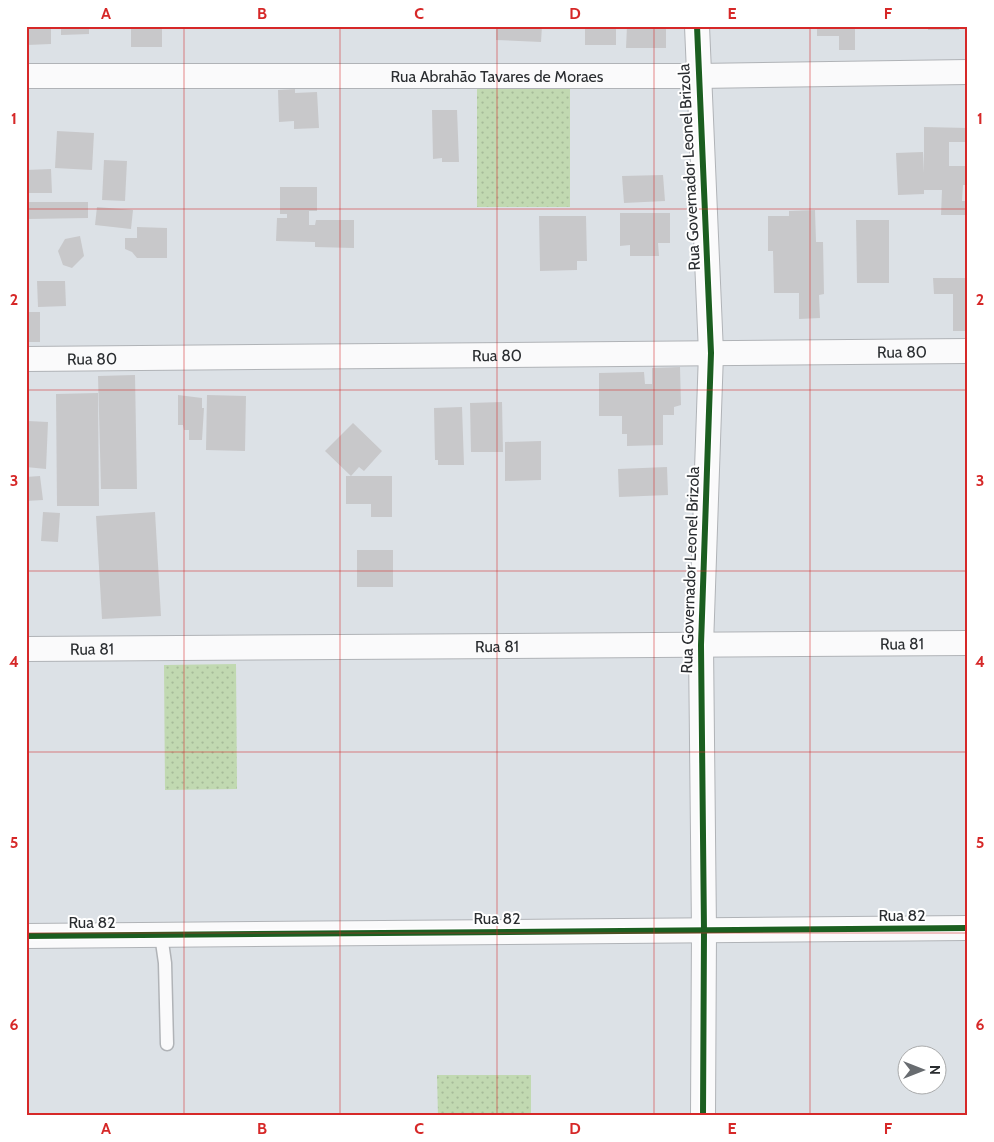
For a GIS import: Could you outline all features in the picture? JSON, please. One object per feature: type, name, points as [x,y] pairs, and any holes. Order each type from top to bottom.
[{"type":"street","name":"Rua Governador Leonel Brizola","points":[[697,26],[711,353],[701,645],[704,1116]]},
{"type":"street","name":"Rua Abrahão Tavares de Moraes","points":[[26,76],[698,76],[968,72]]},
{"type":"street","name":"Rua 80","points":[[26,359],[968,351]]},
{"type":"street","name":"Rua 81","points":[[26,649],[968,643]]},
{"type":"street","name":"Rua 82","points":[[26,936],[968,928]]},
{"type":"lane","points":[[161,935],[165,964],[167,1044]]},
{"type":"green space","points":[[477,87],[570,87],[570,207],[477,207]]},
{"type":"green space","points":[[236,664],[237,789],[165,790],[164,665]]},
{"type":"green space","points":[[437,1075],[531,1075],[531,1116],[438,1116]]},
{"type":"building","points":[[26,26],[51,26],[51,44],[27,45]]},
{"type":"building","points":[[61,26],[89,26],[89,34],[61,35]]},
{"type":"building","points":[[131,26],[162,26],[162,47],[131,47]]},
{"type":"building","points":[[496,26],[542,26],[541,42],[496,40]]},
{"type":"building","points":[[585,26],[616,26],[616,45],[585,45]]},
{"type":"building","points":[[627,26],[666,26],[666,48],[626,48]]},
{"type":"building","points":[[817,26],[855,26],[855,50],[839,50],[839,36],[817,36]]},
{"type":"building","points":[[928,26],[959,26],[959,30],[928,30]]},
{"type":"building","points":[[295,89],[295,93],[317,92],[319,128],[294,129],[294,121],[279,122],[278,90]]},
{"type":"building","points":[[432,110],[457,110],[459,162],[442,162],[442,158],[433,159]]},
{"type":"building","points":[[924,127],[968,128],[968,142],[949,142],[949,166],[968,166],[968,185],[963,185],[962,201],[968,201],[968,215],[941,215],[942,190],[924,190],[924,194],[898,195],[896,153],[923,152],[924,173]]},
{"type":"building","points":[[57,131],[94,133],[92,170],[55,168]]},
{"type":"building","points":[[104,160],[127,161],[125,201],[102,200]]},
{"type":"building","points":[[51,169],[52,193],[26,193],[26,170]]},
{"type":"building","points":[[663,175],[665,201],[624,203],[622,176]]},
{"type":"building","points":[[280,187],[317,187],[317,211],[309,211],[309,225],[315,225],[316,220],[354,220],[354,248],[315,247],[315,242],[276,241],[277,218],[287,218],[287,214],[280,214]]},
{"type":"building","points":[[28,202],[88,202],[88,218],[28,219]]},
{"type":"building","points":[[97,207],[133,210],[131,229],[95,225]]},
{"type":"building","points":[[815,210],[816,242],[823,242],[824,294],[819,295],[820,318],[799,319],[799,293],[774,293],[773,251],[768,251],[768,216],[789,216],[789,211]]},
{"type":"building","points":[[620,213],[670,213],[670,243],[658,243],[659,256],[630,256],[630,245],[620,246]]},
{"type":"building","points":[[539,216],[586,216],[587,261],[577,261],[577,270],[540,271]]},
{"type":"building","points":[[856,220],[889,220],[889,283],[857,283]]},
{"type":"building","points":[[137,227],[167,228],[167,258],[137,258],[132,252],[125,249],[125,238],[137,238]]},
{"type":"building","points":[[80,236],[84,256],[72,268],[63,265],[58,251],[65,239]]},
{"type":"building","points":[[933,278],[968,278],[968,331],[953,331],[953,294],[934,294]]},
{"type":"building","points":[[37,281],[65,281],[66,306],[38,307]]},
{"type":"building","points":[[26,312],[40,312],[40,342],[26,342]]},
{"type":"building","points":[[680,367],[681,405],[674,407],[674,415],[663,415],[663,445],[627,446],[627,434],[622,434],[622,416],[599,416],[599,373],[644,372],[645,384],[652,384],[652,368]]},
{"type":"building","points":[[135,375],[137,489],[101,489],[98,376]]},
{"type":"building","points":[[98,393],[99,506],[57,506],[56,394]]},
{"type":"building","points":[[178,395],[202,398],[202,408],[204,408],[202,440],[189,440],[189,430],[184,430],[183,425],[178,425]]},
{"type":"building","points":[[207,395],[246,396],[245,451],[206,450]]},
{"type":"building","points":[[502,402],[503,452],[471,452],[470,403]]},
{"type":"building","points":[[462,407],[464,465],[438,465],[438,460],[435,460],[434,408]]},
{"type":"building","points":[[28,421],[48,422],[46,469],[26,467]]},
{"type":"building","points":[[353,423],[382,451],[364,471],[359,467],[351,476],[325,451]]},
{"type":"building","points":[[541,441],[541,480],[505,481],[505,442]]},
{"type":"building","points":[[667,467],[668,495],[619,497],[618,469]]},
{"type":"building","points":[[40,476],[43,500],[26,501],[26,477]]},
{"type":"building","points":[[346,476],[392,476],[392,517],[371,517],[371,504],[346,504]]},
{"type":"building","points":[[43,512],[60,513],[58,542],[41,541]]},
{"type":"building","points":[[155,512],[161,616],[102,619],[96,516]]},
{"type":"building","points":[[357,550],[393,550],[393,587],[357,587]]},
{"type":"cycle path","points":[[697,26],[711,353],[701,645],[704,931],[703,1116]]},
{"type":"cycle path","points":[[26,936],[968,928]]}]
